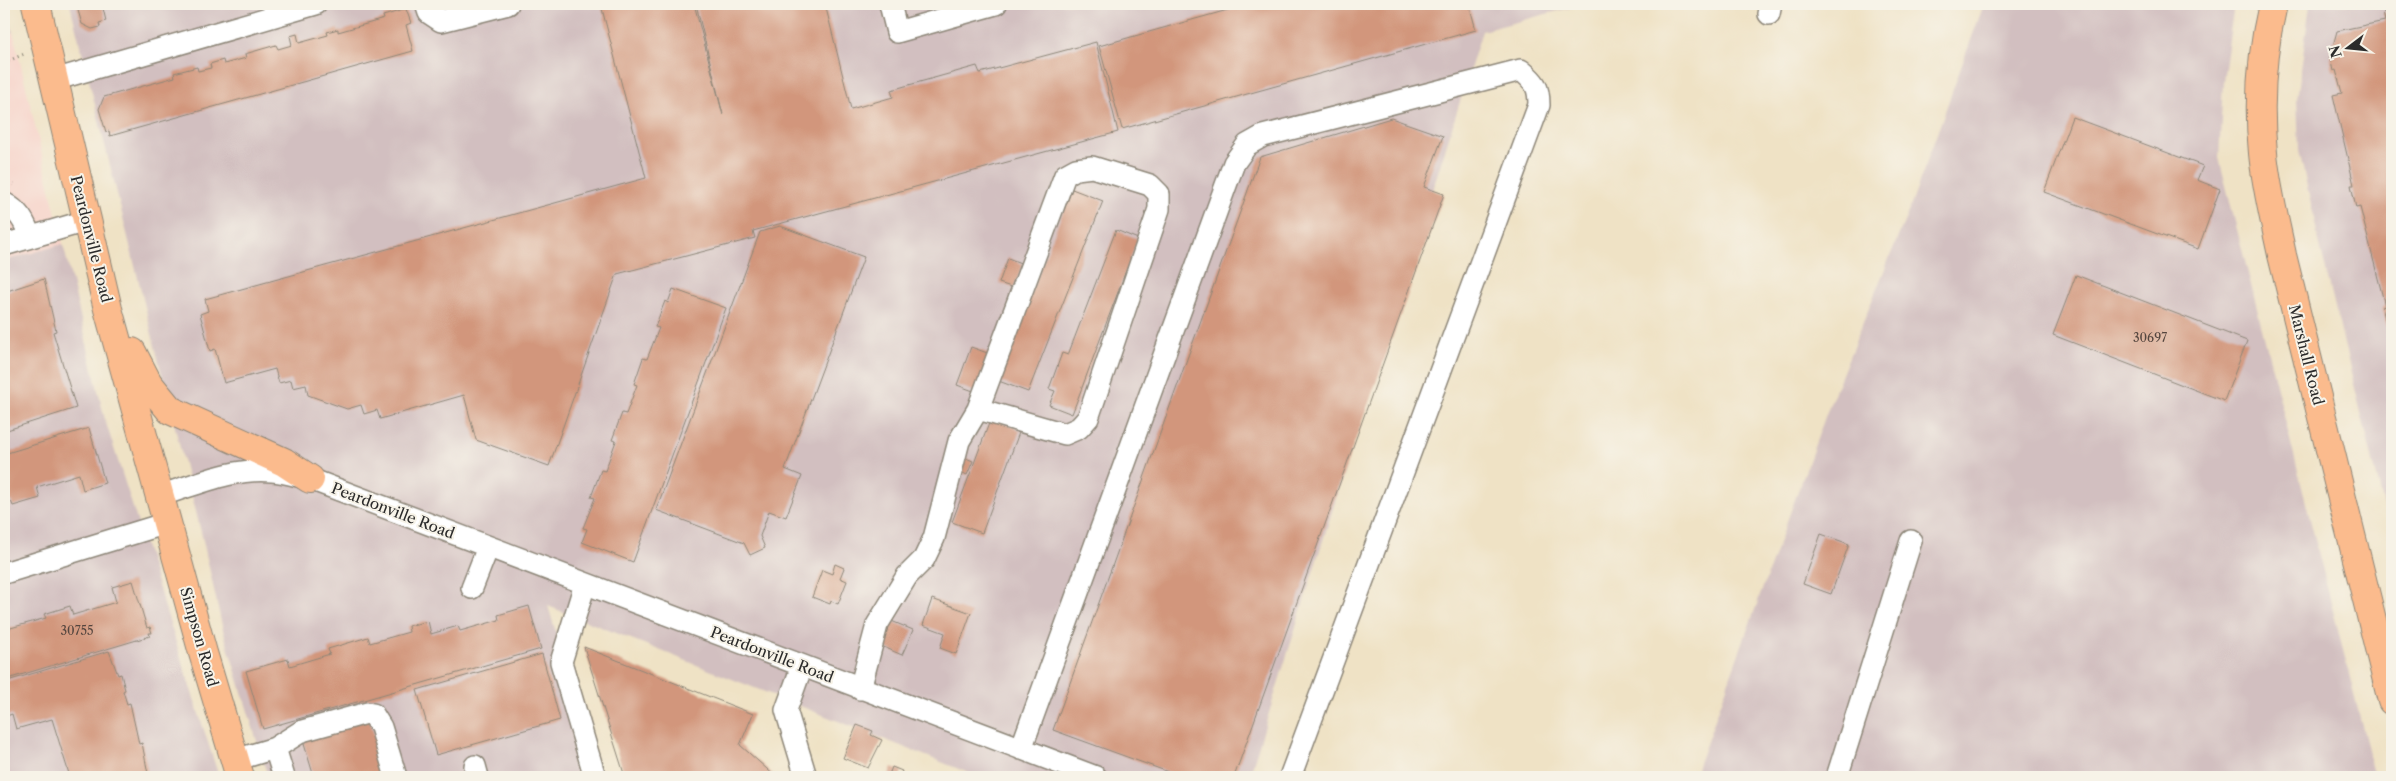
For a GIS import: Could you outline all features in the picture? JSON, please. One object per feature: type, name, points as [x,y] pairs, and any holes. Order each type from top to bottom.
[{"type":"main road","name":"Peardonville Road","points":[[36,4],[108,309],[160,496]]},
{"type":"main road","name":"Marshall Road","points":[[2273,4],[2264,59],[2261,112],[2263,154],[2271,204],[2392,701]]},
{"type":"main road","points":[[108,309],[148,383],[170,410],[284,462],[310,479]]},
{"type":"main road","name":"Simpson Road","points":[[160,496],[237,768]]},
{"type":"street","points":[[54,80],[316,4]]},
{"type":"street","points":[[426,4],[429,13],[441,21],[508,4]]},
{"type":"street","points":[[890,4],[898,32],[996,4]]},
{"type":"street","points":[[1021,749],[1234,163],[1242,151],[1247,145],[1263,136],[1521,70],[1534,80],[1539,93],[1539,105],[1290,777]]},
{"type":"street","points":[[860,689],[877,625],[907,576],[924,559],[934,538],[959,441],[978,409],[1065,175],[1076,169],[1092,167],[1150,184],[1159,194],[1159,209],[1088,418],[1079,428],[1065,434],[978,409]]},
{"type":"street","points":[[4,203],[13,208],[24,220],[30,237]]},
{"type":"street","points":[[4,245],[86,221]]},
{"type":"street","name":"Peardonville Road","points":[[160,496],[248,471],[271,470],[310,479],[1096,777]]},
{"type":"street","points":[[4,573],[167,523]]},
{"type":"street","points":[[1838,777],[1911,541]]},
{"type":"street","points":[[472,588],[488,547]]},
{"type":"street","points":[[585,584],[560,662],[595,777]]},
{"type":"street","points":[[802,666],[786,710],[806,777]]},
{"type":"street","points":[[237,768],[302,731],[367,713],[373,714],[381,727],[396,777]]},
{"type":"street","points":[[274,748],[284,777]]},
{"type":"path","points":[[4,180],[21,187]]},
{"type":"shaded area","points":[[4,4],[7,4],[13,32],[4,35]]},
{"type":"shaded area","points":[[70,4],[1584,4],[1482,31],[1249,777],[979,777],[548,606],[600,777],[268,777],[223,630],[202,536]]},
{"type":"shaded area","points":[[1984,4],[2234,4],[2223,82],[2219,158],[2375,777],[1694,777],[1829,406],[1911,205]]},
{"type":"shaded area","points":[[2310,4],[2392,4],[2392,539],[2320,246],[2299,150],[2297,99]]},
{"type":"shaded area","points":[[13,32],[63,244],[4,261],[4,35]]},
{"type":"shaded area","points":[[63,244],[105,420],[219,777],[4,777],[4,261]]},
{"type":"building","points":[[83,4],[102,4],[106,21],[99,23],[100,27],[92,29],[82,24],[77,7],[83,6]]},
{"type":"building","points":[[694,4],[723,115],[696,4],[825,4],[851,109],[893,97],[891,90],[977,66],[980,73],[1096,42],[1118,132],[753,231],[755,238],[617,274],[549,466],[476,440],[464,395],[380,419],[377,410],[364,414],[361,405],[347,409],[308,395],[306,385],[293,388],[291,380],[279,383],[275,369],[224,383],[215,349],[210,351],[200,314],[208,311],[205,299],[646,178],[601,5]]},
{"type":"building","points":[[1249,4],[1469,4],[1476,30],[1122,129],[1099,46]]},
{"type":"building","points":[[406,9],[411,23],[406,25],[413,51],[110,136],[109,131],[106,132],[99,109],[104,97],[175,77],[174,73],[197,67],[198,71],[211,68],[210,64],[223,60],[224,64],[246,58],[245,54],[276,45],[278,49],[292,45],[290,36],[297,34],[299,43],[328,35],[327,32],[338,29],[338,32],[384,19],[383,16]]},
{"type":"building","points":[[2392,11],[2392,345],[2382,307],[2385,306],[2360,207],[2356,208],[2351,185],[2354,185],[2333,95],[2342,93],[2336,70],[2333,71],[2330,57],[2337,31],[2385,21],[2383,13]]},
{"type":"building","points":[[2072,117],[2203,166],[2197,180],[2220,189],[2198,249],[2044,192]]},
{"type":"building","points":[[1391,118],[1443,136],[1424,187],[1444,194],[1234,777],[1182,777],[1053,730],[1260,157]]},
{"type":"building","points":[[1072,189],[1103,201],[1028,392],[996,380]]},
{"type":"building","points":[[780,226],[864,257],[785,469],[802,476],[786,517],[769,511],[760,536],[765,548],[750,555],[744,543],[656,510],[760,232]]},
{"type":"building","points":[[1116,230],[1138,239],[1072,414],[1049,405],[1055,391],[1049,389],[1062,353],[1068,355]]},
{"type":"building","points":[[1008,258],[1023,264],[1014,288],[999,283]]},
{"type":"building","points":[[2076,275],[2247,341],[2224,401],[2053,335]]},
{"type":"building","points":[[44,279],[56,331],[53,332],[76,408],[4,431],[4,292]]},
{"type":"building","points":[[673,289],[726,308],[633,562],[582,542],[587,529],[583,528],[595,498],[591,497],[601,470],[605,471],[616,441],[612,440],[622,413],[626,414],[637,385],[634,384],[643,358],[647,359],[659,328],[655,327],[665,301],[668,303]]},
{"type":"building","points":[[971,347],[990,354],[976,392],[957,385]]},
{"type":"building","points":[[991,418],[1020,430],[982,533],[952,522]]},
{"type":"building","points":[[89,428],[105,483],[83,490],[79,474],[37,487],[40,498],[13,506],[11,501],[4,503],[4,454]]},
{"type":"building","points":[[961,456],[973,461],[967,475],[955,469]]},
{"type":"building","points":[[1821,534],[1849,544],[1831,594],[1803,584]]},
{"type":"building","points":[[835,564],[844,568],[840,578],[847,581],[838,604],[831,601],[830,604],[812,597],[822,570],[832,574]]},
{"type":"building","points":[[133,581],[147,628],[150,627],[152,633],[149,633],[150,636],[4,680],[4,619],[7,629],[46,618],[44,614],[70,606],[73,615],[116,602],[112,587]]},
{"type":"building","points":[[932,599],[971,613],[956,654],[940,648],[945,633],[923,625]]},
{"type":"building","points":[[529,606],[541,649],[263,729],[246,671],[288,659],[290,666],[330,654],[328,649],[368,637],[370,643],[409,632],[408,626],[428,621],[431,634],[458,626],[460,631],[499,620],[498,615]]},
{"type":"building","points":[[889,620],[913,630],[902,655],[879,645]]},
{"type":"building","points":[[584,647],[753,714],[740,745],[776,777],[625,777]]},
{"type":"building","points":[[109,651],[118,675],[121,674],[125,690],[123,691],[127,704],[130,703],[139,744],[142,743],[148,774],[151,773],[153,777],[70,777],[52,719],[16,729],[12,714],[4,717],[4,682]]},
{"type":"building","points":[[542,654],[560,720],[436,755],[417,690]]},
{"type":"building","points":[[369,718],[387,777],[314,777],[304,744],[306,737]]},
{"type":"building","points":[[857,725],[873,731],[871,735],[882,740],[868,768],[843,758]]},
{"type":"building","points":[[892,767],[902,771],[900,777],[888,777]]}]
